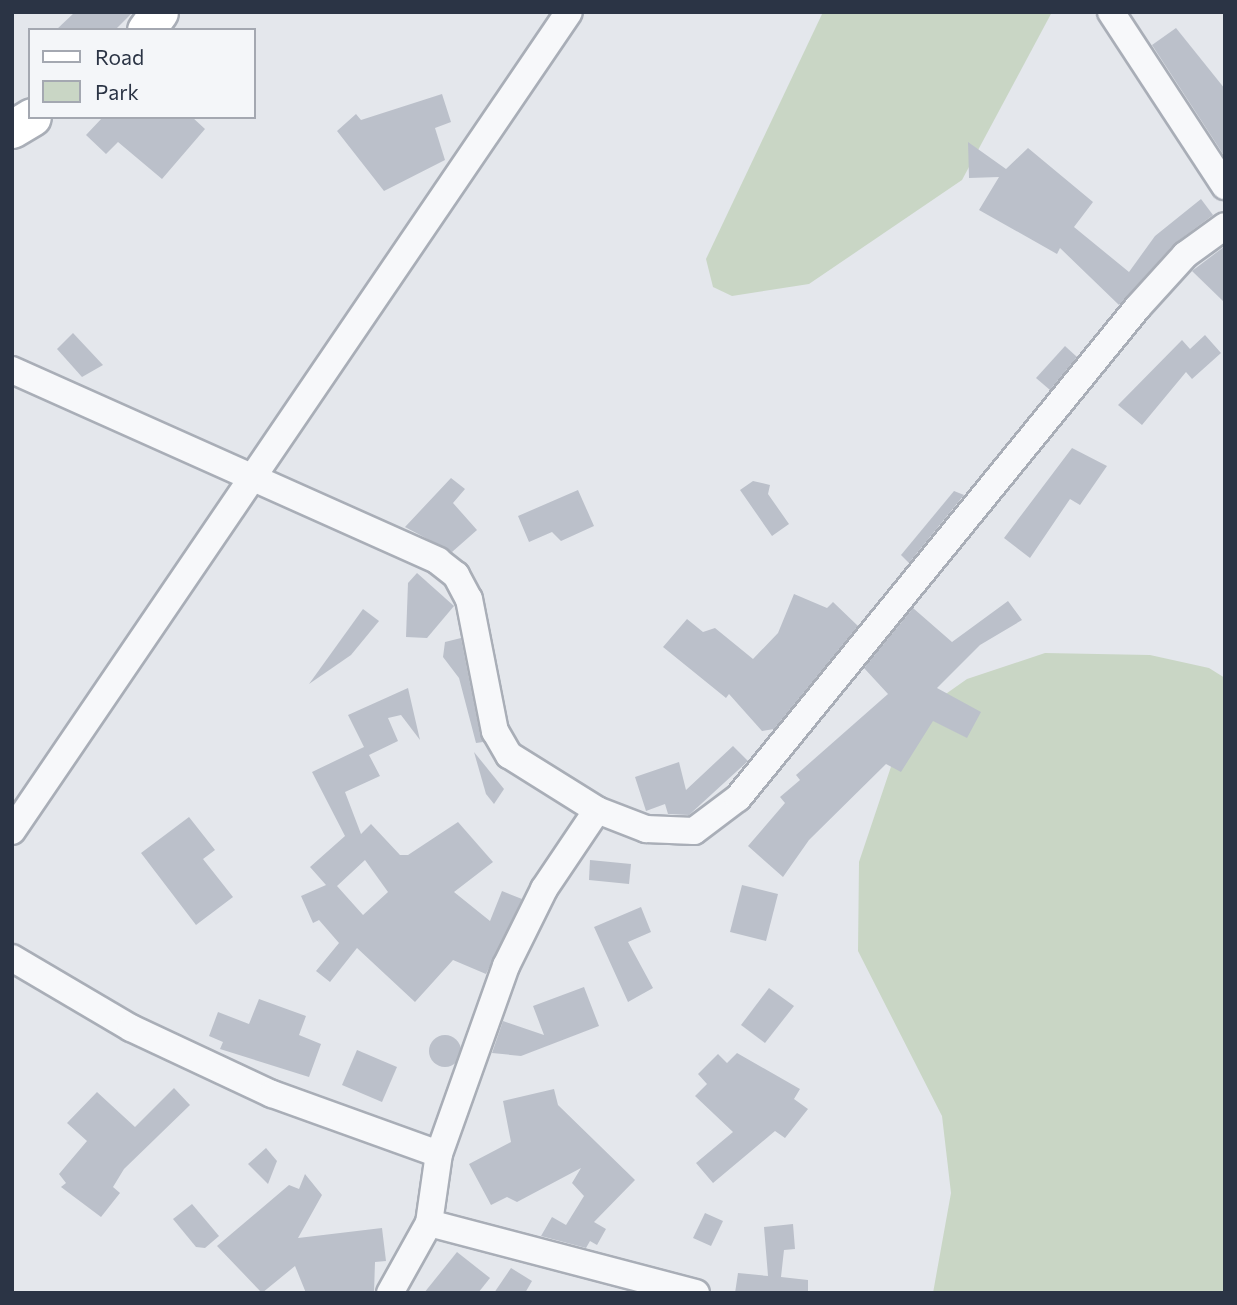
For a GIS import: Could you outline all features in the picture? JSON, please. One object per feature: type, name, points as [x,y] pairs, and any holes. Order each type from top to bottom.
[{"type":"main road","points":[[147,28],[159,12]]},
{"type":"main road","points":[[12,129],[29,119]]},
{"type":"street","points":[[12,831],[254,481],[569,12]]},
{"type":"street","points":[[1111,12],[1225,186]]},
{"type":"street","points":[[12,370],[254,481],[438,561],[456,575],[469,599],[495,730],[509,755],[597,810],[646,829],[694,831],[738,798],[1137,308],[1185,255],[1225,226]]},
{"type":"street","points":[[390,1293],[429,1223],[439,1154],[506,966],[544,889],[597,810]]},
{"type":"street","points":[[12,958],[131,1028],[272,1094],[439,1154]]},
{"type":"street","points":[[429,1223],[696,1293]]},
{"type":"green space","points":[[823,12],[1052,12],[962,180],[809,284],[732,296],[713,287],[706,259]]},
{"type":"green space","points":[[1045,653],[1150,655],[1209,668],[1225,678],[1225,1293],[933,1293],[951,1193],[942,1116],[858,951],[859,862],[906,722],[967,679]]},
{"type":"building","points":[[75,12],[133,12],[117,28],[58,28]]},
{"type":"building","points":[[1176,28],[1225,89],[1225,157],[1152,45]]},
{"type":"building","points":[[442,94],[451,122],[435,128],[445,160],[384,191],[337,131],[356,114],[361,120]]},
{"type":"building","points":[[101,119],[194,119],[205,129],[162,179],[118,142],[106,154],[86,135]]},
{"type":"building","points":[[968,142],[1006,169],[1028,148],[1093,202],[1074,227],[1129,272],[1155,236],[1201,199],[1213,215],[1174,244],[1119,305],[1060,248],[1057,254],[979,210],[999,177],[969,178]]},
{"type":"building","points":[[1225,246],[1225,303],[1192,271]]},
{"type":"building","points":[[73,333],[103,365],[82,377],[57,349]]},
{"type":"building","points":[[1205,335],[1221,353],[1192,379],[1186,372],[1142,425],[1118,405],[1182,340],[1190,349]]},
{"type":"building","points":[[1065,346],[1077,357],[1050,390],[1036,378]]},
{"type":"building","points":[[1072,448],[1107,466],[1080,505],[1070,499],[1030,558],[1004,538]]},
{"type":"building","points":[[451,478],[465,489],[453,503],[477,530],[452,552],[405,527]]},
{"type":"building","points":[[753,481],[770,485],[768,494],[789,524],[772,536],[740,490]]},
{"type":"building","points":[[578,490],[594,526],[561,541],[552,532],[529,542],[518,516]]},
{"type":"building","points":[[954,491],[964,495],[909,563],[901,555]]},
{"type":"building","points":[[417,573],[454,606],[427,638],[406,637],[408,583]]},
{"type":"building","points":[[794,594],[827,608],[833,602],[858,626],[774,729],[762,731],[729,694],[726,698],[663,647],[687,619],[703,632],[715,628],[753,659],[778,633]]},
{"type":"building","points":[[1008,601],[1022,620],[980,645],[937,688],[981,712],[967,738],[933,721],[901,772],[886,764],[809,840],[783,877],[748,846],[785,803],[780,797],[800,780],[796,775],[888,694],[864,668],[913,608],[952,642]]},
{"type":"building","points":[[363,609],[379,621],[351,655],[309,684]]},
{"type":"building","points":[[461,638],[483,742],[476,743],[459,678],[443,657],[445,642]]},
{"type":"building","points":[[408,688],[420,740],[401,715],[388,718],[398,741],[369,755],[380,776],[345,792],[361,834],[371,824],[400,855],[408,855],[458,822],[493,862],[454,892],[490,921],[502,891],[522,899],[486,974],[453,960],[415,1002],[357,948],[330,982],[316,971],[339,943],[319,920],[313,923],[301,896],[326,885],[310,867],[345,836],[312,772],[364,747],[348,715]],"holes":[[[365,860],[388,892],[363,915],[337,886]]]},
{"type":"building","points":[[733,746],[748,761],[689,815],[668,814],[665,804],[646,811],[635,777],[679,762],[686,790]]},
{"type":"building","points":[[474,752],[504,789],[494,804],[486,794]]},
{"type":"building","points":[[189,817],[215,850],[203,859],[233,897],[196,925],[141,853]]},
{"type":"building","points":[[590,860],[631,864],[629,884],[589,880]]},
{"type":"building","points":[[742,885],[778,894],[766,941],[730,932]]},
{"type":"building","points":[[641,907],[651,932],[628,942],[653,988],[628,1002],[594,927]]},
{"type":"building","points":[[584,987],[599,1026],[521,1056],[492,1053],[503,1021],[544,1035],[533,1006]]},
{"type":"building","points":[[769,988],[794,1006],[765,1043],[741,1025]]},
{"type":"building","points":[[259,999],[306,1016],[299,1035],[321,1044],[309,1077],[220,1049],[223,1042],[209,1036],[218,1012],[249,1024]]},
{"type":"building","points":[[445,1035],[456,1040],[461,1051],[456,1062],[445,1067],[434,1062],[429,1051],[434,1040]]},
{"type":"building","points":[[357,1050],[397,1067],[382,1102],[342,1085]]},
{"type":"building","points":[[737,1053],[800,1089],[794,1099],[808,1109],[785,1138],[775,1131],[713,1183],[696,1163],[733,1132],[695,1096],[707,1084],[698,1074],[718,1054],[727,1063]]},
{"type":"building","points":[[174,1088],[190,1105],[124,1169],[113,1187],[120,1193],[101,1217],[61,1187],[66,1183],[59,1174],[87,1141],[67,1123],[97,1092],[135,1127]]},
{"type":"building","points":[[554,1089],[558,1105],[635,1180],[594,1222],[606,1229],[597,1245],[590,1241],[586,1248],[541,1236],[552,1217],[566,1225],[584,1196],[572,1183],[581,1168],[517,1202],[507,1197],[491,1205],[469,1164],[511,1142],[503,1101]]},
{"type":"building","points":[[266,1148],[277,1161],[268,1184],[248,1164]]},
{"type":"building","points":[[305,1174],[322,1195],[298,1238],[382,1228],[386,1261],[375,1262],[374,1293],[306,1293],[295,1266],[262,1293],[217,1246],[289,1185],[299,1189]]},
{"type":"building","points":[[192,1204],[219,1236],[205,1248],[196,1247],[173,1219]]},
{"type":"building","points":[[705,1213],[723,1221],[711,1246],[693,1238]]},
{"type":"building","points":[[793,1224],[795,1249],[784,1250],[781,1277],[808,1280],[808,1293],[735,1293],[738,1273],[768,1276],[764,1227]]},
{"type":"building","points":[[457,1252],[490,1278],[478,1293],[424,1293]]},
{"type":"building","points":[[511,1268],[532,1281],[525,1293],[494,1293]]}]
